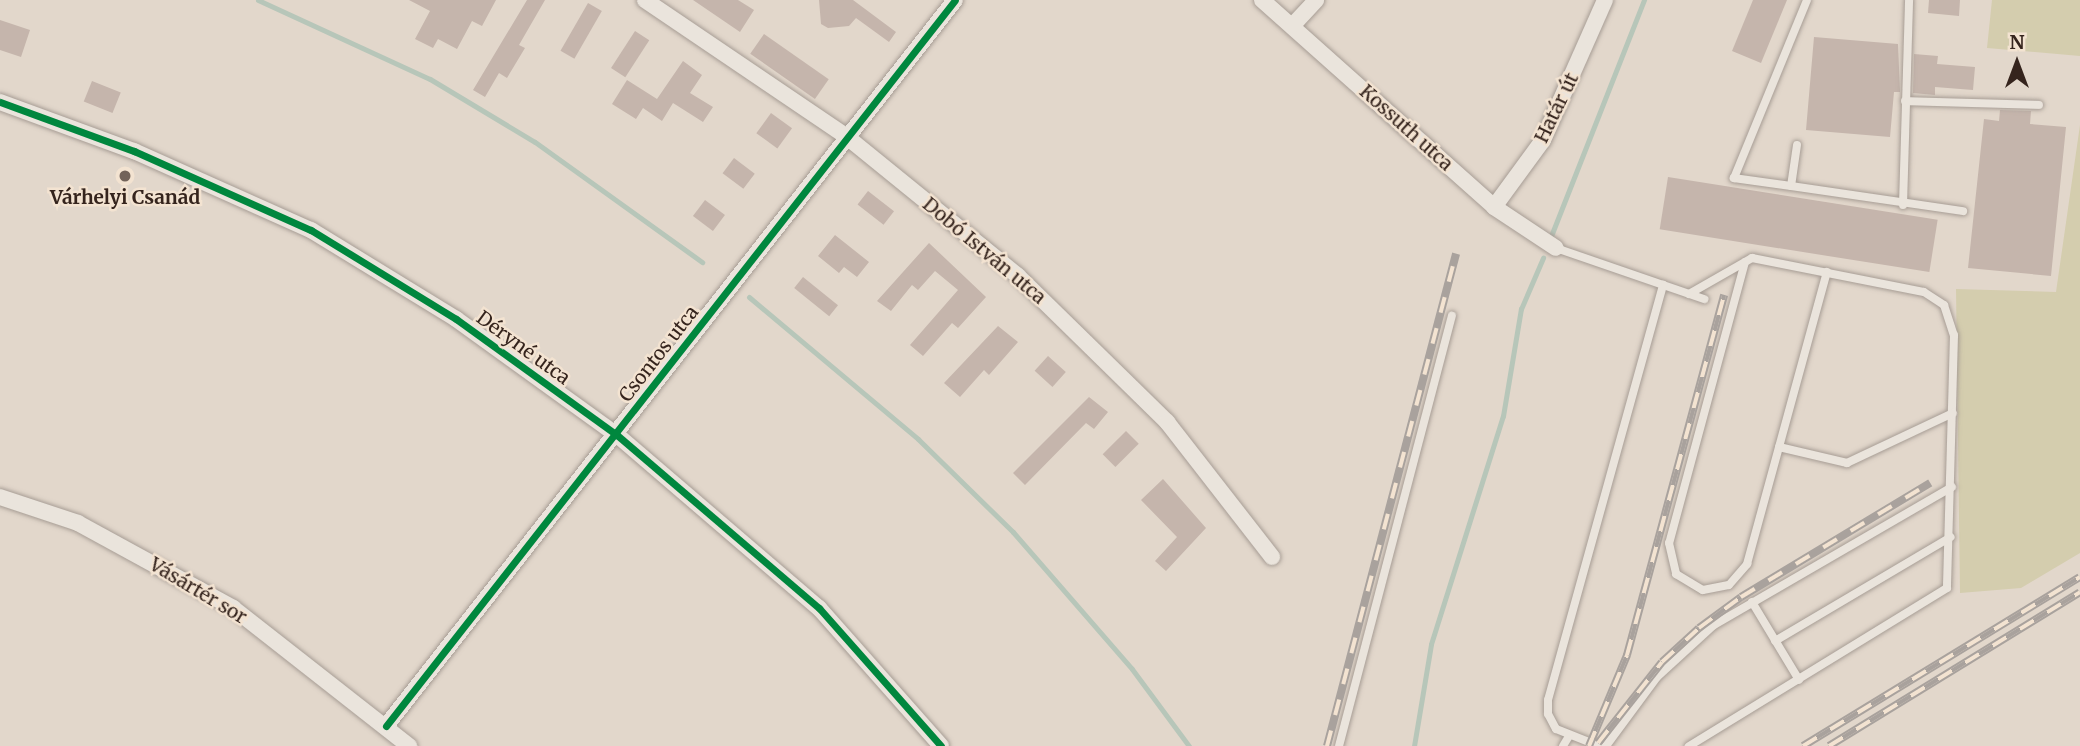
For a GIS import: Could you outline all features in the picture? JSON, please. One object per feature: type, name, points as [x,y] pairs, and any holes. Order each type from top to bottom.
[{"type":"street","name":"Dobó István utca","points":[[645,0],[847,137],[1018,276],[1167,422],[1272,557]]},
{"type":"street","name":"Csontos utca","points":[[386,726],[617,435],[955,0]]},
{"type":"street","name":"Kossuth utca","points":[[1262,0],[1494,207],[1556,248]]},
{"type":"street","points":[[1293,25],[1316,0]]},
{"type":"street","name":"Határ út","points":[[1494,207],[1543,140],[1605,0]]},
{"type":"street","name":"Déryné utca","points":[[0,102],[134,151],[310,230],[456,319],[617,435],[819,608],[941,746]]},
{"type":"street","name":"Vásártér sor","points":[[0,497],[78,523],[233,608],[409,746]]},
{"type":"lane","points":[[1807,0],[1734,178],[1903,205],[1963,211]]},
{"type":"lane","points":[[1903,205],[1909,0]]},
{"type":"lane","points":[[1905,101],[2039,105]]},
{"type":"lane","points":[[1791,186],[1797,145]]},
{"type":"lane","points":[[1556,248],[1704,299]]},
{"type":"lane","points":[[1689,294],[1752,258],[1913,288],[1944,305],[1954,335],[1950,577],[1938,597],[1689,746]]},
{"type":"lane","points":[[1745,262],[1669,543],[1673,568],[1685,583],[1716,589],[1735,581],[1744,570],[1826,272]]},
{"type":"lane","points":[[1600,746],[1569,736],[1550,721],[1548,700],[1663,285]]},
{"type":"lane","points":[[1339,746],[1452,316]]},
{"type":"lane","points":[[1779,447],[1847,463],[1952,413]]},
{"type":"lane","points":[[1606,746],[1641,696],[1679,654],[1752,602],[1952,487]]},
{"type":"lane","points":[[1775,641],[1951,537]]},
{"type":"lane","points":[[1752,602],[1799,680]]},
{"type":"lane","points":[[1563,746],[1569,736]]},
{"type":"shaded area","points":[[1992,0],[2080,0],[2080,56],[1987,48]]},
{"type":"shaded area","points":[[2080,125],[2080,553],[2021,588],[1960,593],[1956,289],[2056,292]]},
{"type":"building","points":[[409,0],[496,0],[482,26],[472,21],[457,49],[438,39],[433,48],[415,39],[430,11]]},
{"type":"building","points":[[527,0],[545,0],[519,45],[525,48],[507,78],[499,73],[485,97],[473,90]]},
{"type":"building","points":[[693,0],[738,0],[754,10],[740,32]]},
{"type":"building","points":[[819,0],[853,0],[896,32],[889,42],[856,18],[849,26],[828,28],[821,24]]},
{"type":"building","points":[[1753,0],[1787,0],[1761,63],[1732,51]]},
{"type":"building","points":[[1929,0],[1960,0],[1959,16],[1928,13]]},
{"type":"building","points":[[588,3],[602,11],[574,59],[560,51]]},
{"type":"building","points":[[0,20],[30,30],[21,57],[0,50]]},
{"type":"building","points":[[635,31],[649,40],[625,77],[611,68]]},
{"type":"building","points":[[764,34],[829,79],[815,99],[750,54]]},
{"type":"building","points":[[1814,37],[1898,44],[1900,92],[1894,92],[1890,137],[1806,130]]},
{"type":"building","points":[[1914,54],[1938,56],[1937,64],[1975,67],[1973,90],[1935,87],[1935,95],[1913,93]]},
{"type":"building","points":[[683,61],[702,75],[690,93],[713,107],[703,122],[673,103],[662,121],[643,108],[636,119],[612,104],[627,80],[657,99]]},
{"type":"building","points":[[92,81],[121,93],[113,113],[84,101]]},
{"type":"building","points":[[2000,110],[2031,111],[2030,124],[2066,127],[2051,276],[1968,268],[1984,119],[1999,121]]},
{"type":"building","points":[[771,113],[792,128],[777,149],[756,133]]},
{"type":"building","points":[[734,158],[755,174],[743,189],[723,173]]},
{"type":"building","points":[[1668,177],[1938,220],[1929,272],[1660,229]]},
{"type":"building","points":[[868,191],[894,211],[884,225],[858,204]]},
{"type":"building","points":[[705,200],[725,215],[713,231],[693,216]]},
{"type":"building","points":[[835,235],[869,262],[857,277],[844,267],[839,273],[818,256]]},
{"type":"building","points":[[929,243],[986,297],[958,328],[952,323],[923,356],[910,345],[958,290],[935,271],[918,290],[912,285],[891,311],[877,301]]},
{"type":"building","points":[[803,277],[838,305],[829,316],[794,288]]},
{"type":"building","points":[[998,326],[1018,342],[989,375],[984,370],[960,397],[944,383]]},
{"type":"building","points":[[1048,356],[1066,372],[1052,387],[1035,371]]},
{"type":"building","points":[[1089,397],[1108,412],[1094,429],[1086,423],[1025,485],[1013,473]]},
{"type":"building","points":[[1126,431],[1139,444],[1115,467],[1103,454]]},
{"type":"building","points":[[1163,479],[1206,528],[1166,571],[1155,561],[1177,537],[1141,500]]},
{"type":"waterway","points":[[258,0],[430,79],[535,142],[702,262]]},
{"type":"waterway","points":[[1551,236],[1644,0]]},
{"type":"waterway","points":[[1414,746],[1431,644],[1503,416],[1521,309],[1543,258]]},
{"type":"waterway","points":[[749,297],[918,439],[1013,532],[1132,669],[1189,746]]},
{"type":"railway","points":[[1327,746],[1456,254]]},
{"type":"railway","points":[[1589,746],[1627,655],[1724,295]]},
{"type":"railway","points":[[1598,743],[1662,662],[1699,628],[1741,597],[1930,483]]},
{"type":"railway","points":[[1803,746],[2080,577]]},
{"type":"railway","points":[[1829,746],[2080,592]]},
{"type":"cycle path","points":[[386,726],[955,0]]},
{"type":"cycle path","points":[[0,102],[134,151],[311,230],[456,319],[617,435],[819,608],[941,746]]},
{"type":"place","name":"Várhelyi Csanád","points":[[125,176]]}]
